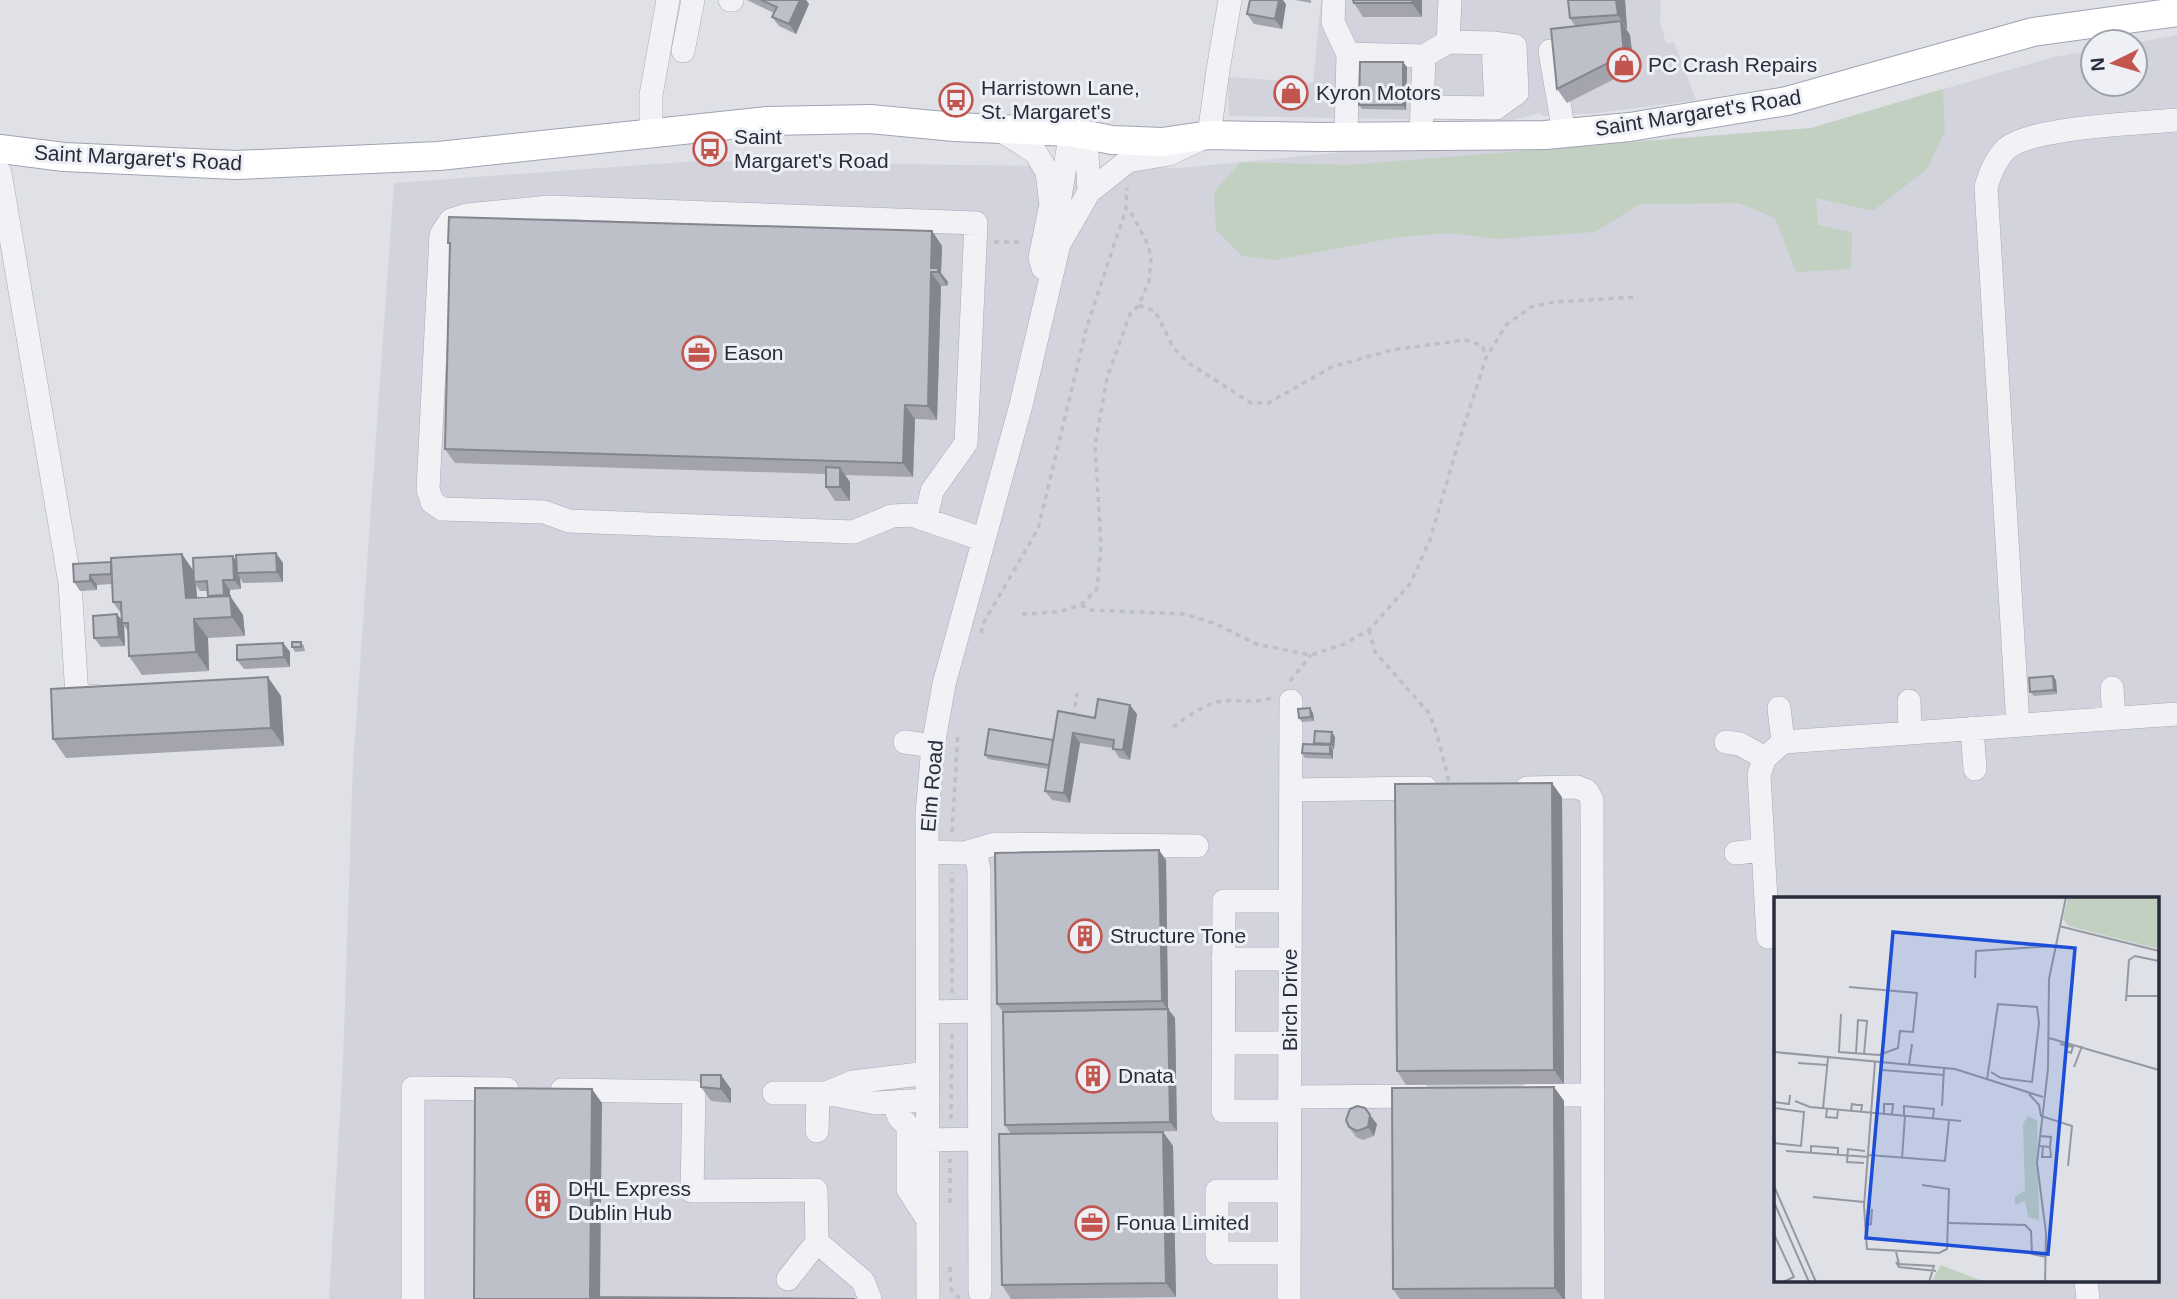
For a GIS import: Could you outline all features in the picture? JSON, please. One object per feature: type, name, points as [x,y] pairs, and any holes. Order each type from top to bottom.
[{"type":"main road","name":"Saint Margaret's Road","points":[[0,149],[64,157],[236,165],[439,156],[767,121],[870,119],[1071,132],[1114,122],[1168,125],[1209,135],[1346,137],[1564,133],[1630,127],[1787,101],[2033,32],[2177,12]]},
{"type":"street","points":[[651,132],[651,95],[668,0]]},
{"type":"street","points":[[683,51],[693,0]]},
{"type":"street","points":[[1209,135],[1230,0]]},
{"type":"street","points":[[1334,0],[1333,22],[1348,54],[1346,137]]},
{"type":"street","points":[[1448,42],[1450,0]]},
{"type":"street","points":[[1348,54],[1424,56],[1448,42],[1493,43],[1496,108],[1422,107]]},
{"type":"street","points":[[1550,51],[1564,133]]},
{"type":"street","points":[[1421,136],[1424,56]]},
{"type":"street","points":[[2018,725],[1986,187],[1992,168],[2007,148],[2024,138],[2046,132],[2177,120]]},
{"type":"street","name":"Elm Road","points":[[999,129],[1036,153],[1047,172],[1051,204],[1040,258],[1049,288]]},
{"type":"street","points":[[1071,132],[1087,153],[1089,192]]},
{"type":"street","name":"Elm Road","points":[[1059,244],[1056,215],[1071,132]]},
{"type":"street","name":"Elm Road","points":[[928,1299],[928,1220],[939,1140],[928,1100],[927,814],[933,746],[944,684],[1021,405],[1059,244],[1089,192],[1128,161],[1169,154],[1209,135]]},
{"type":"street","points":[[0,173],[71,583],[77,697],[118,695]]},
{"type":"street","points":[[926,518],[932,491],[966,443],[975,223],[549,207],[467,215],[451,220],[441,235],[429,489],[432,502],[442,509],[544,512],[569,521],[853,532],[892,516],[912,515],[982,539]]},
{"type":"street","points":[[2112,688],[2114,718]]},
{"type":"street","name":"Birch Drive","points":[[1283,696],[1290,790],[1289,1299]]},
{"type":"street","points":[[1909,701],[1910,732]]},
{"type":"street","points":[[1779,708],[1783,742]]},
{"type":"street","points":[[1768,937],[1759,774],[1765,758],[1783,742],[2177,714]]},
{"type":"street","points":[[1972,728],[1975,769]]},
{"type":"street","points":[[905,742],[933,746]]},
{"type":"street","points":[[1726,742],[1740,744],[1765,758]]},
{"type":"street","points":[[1290,790],[1451,785]]},
{"type":"street","points":[[1508,788],[1577,787],[1587,791],[1592,800],[1593,1299]]},
{"type":"street","points":[[927,852],[964,853],[995,844],[1197,846]]},
{"type":"street","points":[[970,1296],[979,1139],[979,870],[975,850]]},
{"type":"street","points":[[1736,853],[1763,850]]},
{"type":"street","points":[[1290,901],[1224,901],[1223,1111],[1289,1104],[1441,1096]]},
{"type":"street","points":[[1223,959],[1290,960]]},
{"type":"street","points":[[928,1012],[979,1011]]},
{"type":"street","points":[[1223,1043],[1290,1042]]},
{"type":"street","points":[[822,1093],[853,1082],[928,1073]]},
{"type":"street","points":[[413,1299],[413,1088],[694,1092],[692,1191],[816,1190],[817,1242],[788,1279]]},
{"type":"street","points":[[774,1093],[822,1093],[894,1104],[928,1100]]},
{"type":"street","points":[[817,1131],[822,1093]]},
{"type":"street","points":[[1511,1095],[1593,1095]]},
{"type":"street","points":[[894,1104],[898,1116],[908,1126],[908,1189],[928,1220]]},
{"type":"street","points":[[939,1140],[979,1139]]},
{"type":"street","points":[[1289,1191],[1217,1191],[1217,1253],[1289,1253]]},
{"type":"street","points":[[817,1242],[863,1281],[870,1299]]},
{"type":"path","points":[[981,635],[984,622],[1038,529],[1087,326],[1126,209],[1128,161]]},
{"type":"path","points":[[1022,614],[1058,612],[1081,606],[1097,589],[1101,545],[1095,445],[1107,378],[1129,314],[1139,305],[1149,281],[1152,258],[1132,214],[1126,209]]},
{"type":"path","points":[[974,242],[1031,242]]},
{"type":"path","points":[[1081,606],[1100,611],[1184,614],[1216,624],[1256,644],[1311,655],[1344,644],[1370,631],[1410,584],[1430,540],[1486,358],[1506,325],[1531,307],[1554,302],[1636,297]]},
{"type":"path","points":[[1139,305],[1155,312],[1173,346],[1188,362],[1251,403],[1268,403],[1332,367],[1391,350],[1466,340],[1483,346],[1486,358]]},
{"type":"path","points":[[1370,631],[1375,652],[1429,713],[1451,785]]},
{"type":"path","points":[[1173,727],[1195,712],[1220,701],[1260,702],[1283,696],[1311,655]]},
{"type":"path","points":[[1074,719],[1077,693]]},
{"type":"path","points":[[950,1209],[939,1140],[952,1012],[951,852],[959,723]]},
{"type":"path","points":[[950,1259],[951,1289],[970,1296]]},
{"type":"shaded area","points":[[1321,0],[1661,0],[1660,21],[1666,44],[1674,42],[1696,100],[1598,113],[1543,116],[1540,113],[1510,121],[1229,116],[1228,77],[1313,83]]},
{"type":"shaded area","points":[[2177,35],[2177,1299],[329,1299],[343,1063],[353,764],[394,183],[697,161],[1181,168],[1344,152],[1541,148],[1811,128],[2050,58],[2079,53],[2079,98],[2149,98],[2149,40]]},
{"type":"green space","points":[[1943,89],[1945,131],[1927,169],[1873,211],[1816,198],[1818,225],[1852,232],[1851,269],[1796,272],[1775,218],[1739,203],[1640,204],[1595,232],[1496,239],[1450,233],[1399,237],[1274,260],[1242,256],[1216,230],[1214,192],[1241,162],[1348,165],[1811,128]]},
{"type":"building","points":[[761,0],[800,0],[789,24],[772,17],[777,7]]},
{"type":"building","points":[[1250,0],[1279,0],[1275,19],[1247,14]]},
{"type":"building","points":[[1353,0],[1412,0],[1412,3],[1354,3]]},
{"type":"building","points":[[1568,0],[1616,0],[1618,15],[1570,18]]},
{"type":"building","points":[[1621,21],[1624,55],[1557,89],[1551,29]]},
{"type":"building","points":[[1360,62],[1403,62],[1403,105],[1359,105]]},
{"type":"building","name":"Eason","points":[[449,217],[932,231],[931,268],[938,268],[938,272],[931,272],[928,406],[905,405],[903,463],[445,449]]},
{"type":"building","points":[[826,467],[840,468],[840,487],[826,487]]},
{"type":"building","points":[[276,553],[277,572],[237,573],[236,555]]},
{"type":"building","points":[[182,554],[186,598],[230,596],[232,617],[194,619],[196,652],[129,656],[128,623],[122,623],[121,602],[113,602],[111,558]]},
{"type":"building","points":[[233,556],[234,580],[223,580],[224,595],[208,596],[207,581],[194,582],[193,558]]},
{"type":"building","points":[[111,562],[111,574],[90,575],[90,581],[74,582],[73,564]]},
{"type":"building","points":[[117,614],[119,637],[94,638],[93,616]]},
{"type":"building","points":[[292,642],[301,642],[301,647],[292,647]]},
{"type":"building","points":[[283,643],[284,657],[237,660],[237,645]]},
{"type":"building","points":[[2053,676],[2054,690],[2030,692],[2029,678]]},
{"type":"building","points":[[268,677],[271,728],[53,739],[51,689]]},
{"type":"building","points":[[1098,699],[1130,705],[1123,750],[1113,749],[1114,740],[1073,733],[1064,793],[1045,791],[1058,711],[1095,718]]},
{"type":"building","points":[[1310,708],[1311,717],[1299,718],[1298,709]]},
{"type":"building","points":[[989,729],[1053,740],[1049,765],[985,755]]},
{"type":"building","points":[[1315,731],[1332,732],[1331,744],[1314,743]]},
{"type":"building","points":[[1303,744],[1330,745],[1330,754],[1302,753]]},
{"type":"building","points":[[1552,783],[1554,1070],[1397,1071],[1395,784]]},
{"type":"building","name":"Structure Tone","points":[[1159,850],[1162,1001],[997,1004],[995,853]]},
{"type":"building","name":"Dnata","points":[[1168,1009],[1170,1122],[1005,1125],[1003,1012]]},
{"type":"building","points":[[701,1075],[721,1075],[721,1089],[701,1087]]},
{"type":"building","points":[[1554,1087],[1555,1288],[1393,1289],[1392,1088]]},
{"type":"building","name":"DHL Express Dublin Hub","points":[[475,1088],[592,1089],[590,1297],[855,1299],[474,1299]]},
{"type":"building","points":[[1357,1106],[1365,1108],[1370,1115],[1368,1127],[1357,1131],[1349,1127],[1346,1120],[1350,1109]]},
{"type":"building","name":"Fonua Limited","points":[[1163,1132],[1166,1283],[1002,1285],[999,1134]]},
{"type":"place","name":"PC Crash Repairs","points":[[1624,65]]},
{"type":"place","name":"Kyron Motors","points":[[1291,93]]},
{"type":"place","name":"Harristown Lane, St. Margaret's","points":[[956,100]]},
{"type":"place","name":"Saint Margaret's Road","points":[[710,149]]},
{"type":"place","name":"Eason","points":[[699,353]]},
{"type":"place","name":"Structure Tone","points":[[1085,936]]},
{"type":"place","name":"Dnata","points":[[1093,1076]]},
{"type":"place","name":"DHL Express Dublin Hub","points":[[543,1201]]},
{"type":"place","name":"Fonua Limited","points":[[1092,1223]]}]
